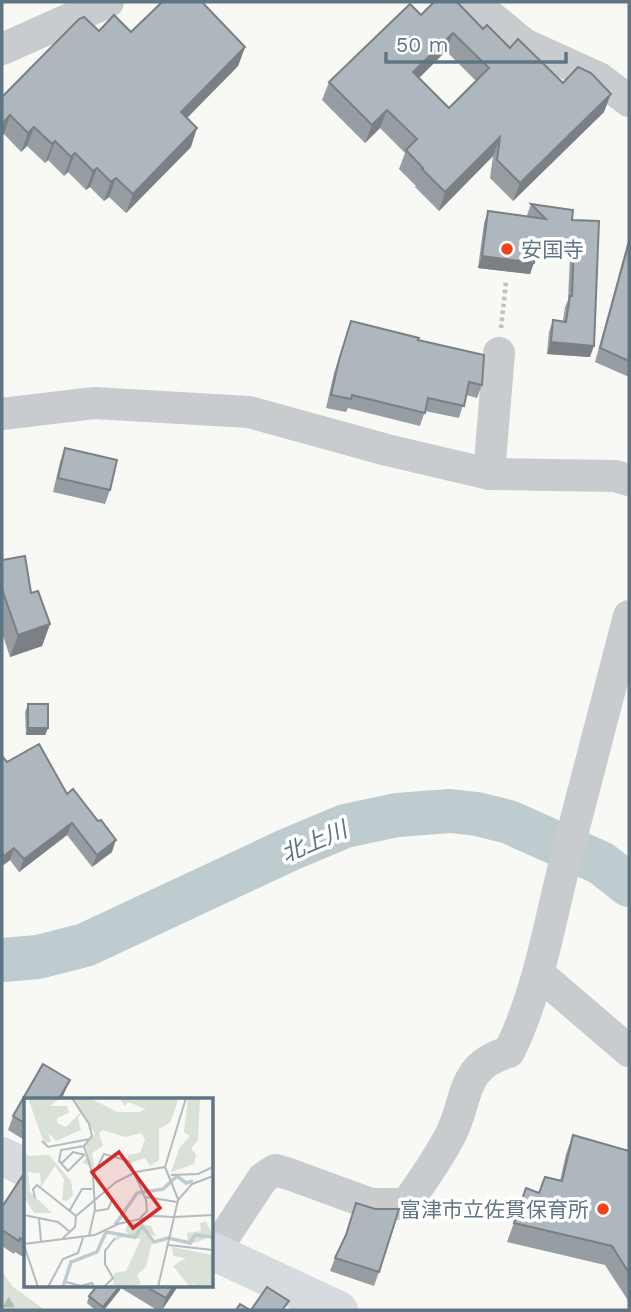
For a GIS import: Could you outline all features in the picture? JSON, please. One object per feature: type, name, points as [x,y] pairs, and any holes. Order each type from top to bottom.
[{"type":"highway","points":[[2,1157],[24,1167]]},
{"type":"highway","points":[[214,1252],[339,1310]]},
{"type":"street","points":[[2,49],[108,2]]},
{"type":"street","points":[[473,2],[524,44],[599,78],[629,101]]},
{"type":"street","points":[[489,474],[499,353]]},
{"type":"street","points":[[2,414],[94,403],[248,412],[387,450],[489,474],[615,476],[629,480]]},
{"type":"street","points":[[214,1251],[263,1178],[275,1171],[371,1204],[406,1204],[427,1176],[452,1132],[463,1095],[475,1073],[497,1055],[509,1052],[520,1030],[539,974],[565,860],[629,616]]},
{"type":"street","points":[[539,974],[629,1051]]},
{"type":"path","points":[[499,353],[506,282]]},
{"type":"green space","points":[[2,1271],[12,1286],[45,1310],[2,1310]]},
{"type":"building","points":[[162,2],[202,2],[245,47],[181,112],[197,128],[133,194],[116,178],[111,182],[97,168],[93,171],[75,153],[71,157],[55,141],[52,144],[34,127],[28,133],[10,115],[2,122],[2,97],[79,19],[84,17],[99,31],[114,15],[131,32]]},
{"type":"building","points":[[434,2],[457,2],[483,29],[487,25],[510,48],[518,39],[563,83],[578,67],[591,73],[611,94],[520,183],[497,160],[500,137],[445,192],[406,150],[417,139],[387,110],[372,125],[329,82],[410,4],[421,15]],"holes":[[[453,33],[489,68],[449,108],[413,72]]]},
{"type":"building","points":[[531,204],[573,210],[572,220],[599,221],[594,346],[551,342],[553,320],[566,322],[572,296],[574,244],[538,240],[534,263],[482,256],[488,211],[546,219]]},
{"type":"building","points":[[629,242],[629,361],[600,348]]},
{"type":"building","points":[[351,321],[484,355],[482,385],[469,382],[464,406],[428,398],[425,413],[352,395],[351,399],[331,395]]},
{"type":"building","points":[[65,448],[117,460],[110,490],[58,478]]},
{"type":"building","points":[[25,556],[31,593],[38,591],[50,624],[18,635],[2,589],[2,560]]},
{"type":"building","points":[[28,704],[48,704],[48,728],[28,728]]},
{"type":"building","points":[[39,744],[67,794],[73,789],[116,840],[97,855],[72,823],[24,859],[14,848],[4,856],[2,756],[7,762]]},
{"type":"building","points":[[43,1064],[70,1080],[59,1098],[24,1098],[24,1123],[13,1116]]},
{"type":"building","name":"富津市立佐貫保育所","points":[[573,1135],[629,1151],[629,1273],[612,1246],[514,1223],[526,1188],[539,1193],[545,1177],[562,1181]]},
{"type":"building","points":[[24,1175],[24,1241],[20,1238],[19,1241],[2,1230],[2,1207]]},
{"type":"building","points":[[356,1203],[375,1209],[399,1209],[379,1272],[335,1258]]},
{"type":"building","points":[[267,1287],[289,1301],[282,1310],[251,1310]]},
{"type":"building","points":[[95,1288],[118,1288],[103,1307],[89,1296]]},
{"type":"building","points":[[148,1288],[173,1288],[166,1298]]},
{"type":"building","points":[[240,1304],[250,1310],[236,1310]]},
{"type":"waterway","name":"北上川","points":[[2,960],[38,957],[85,945],[345,826],[397,815],[450,811],[509,822],[601,863],[629,885]]},
{"type":"place","name":"安国寺","points":[[507,249]]},
{"type":"place","name":"富津市立佐貫保育所","points":[[603,1209]]}]
